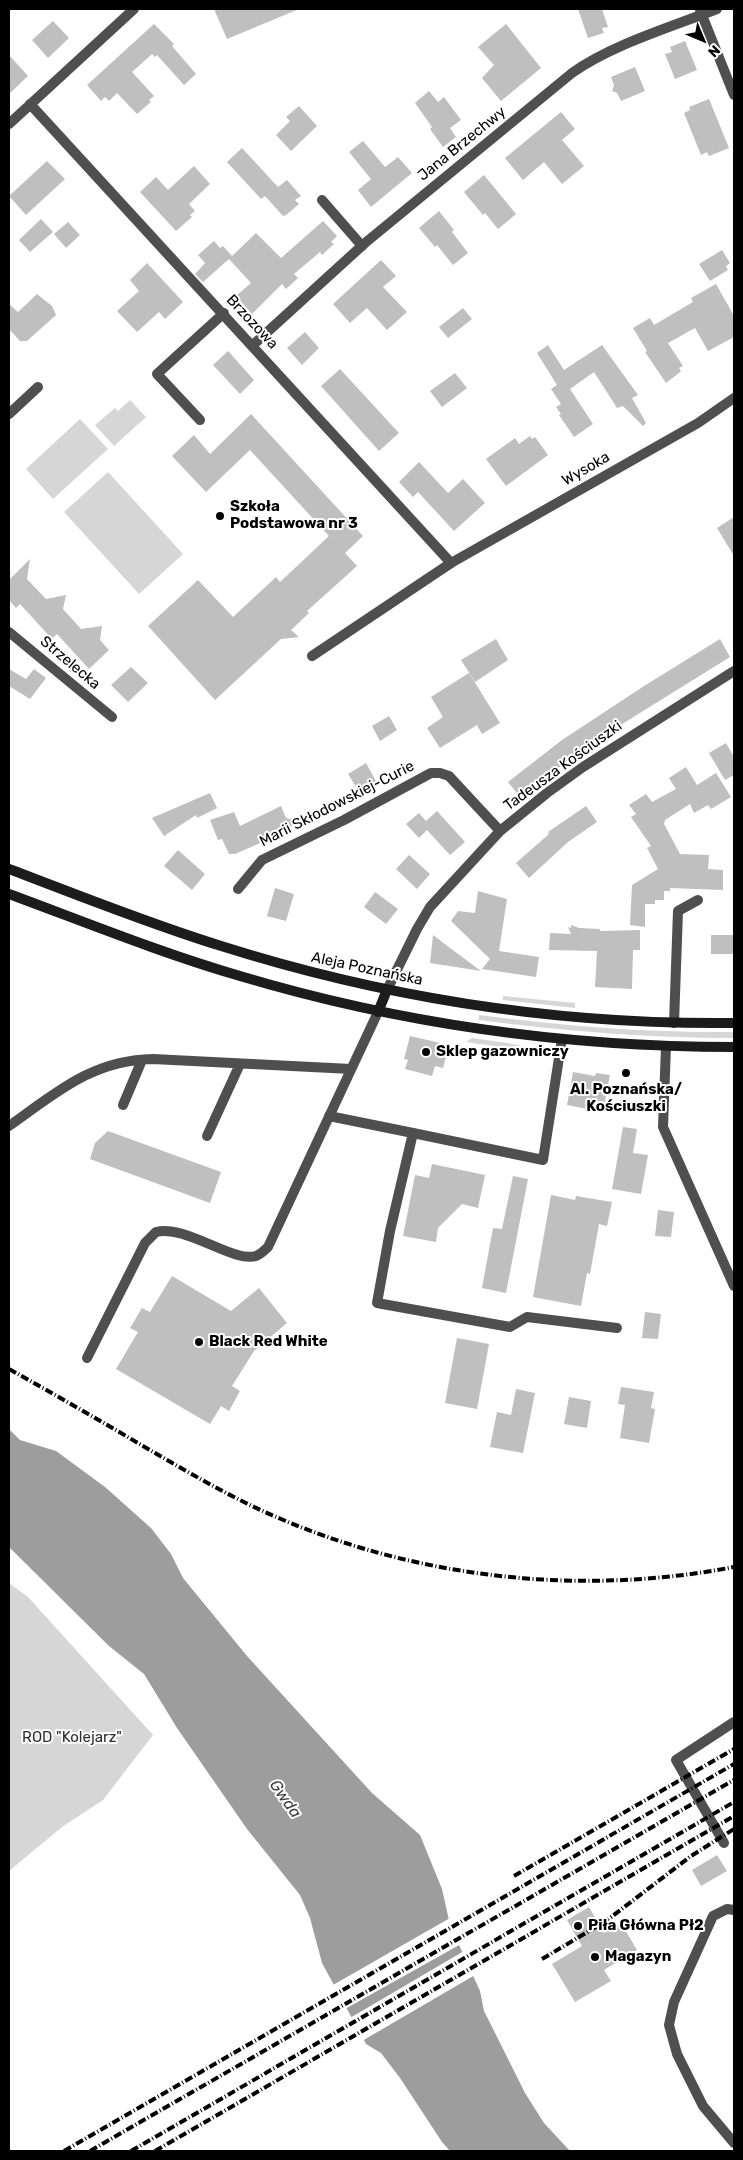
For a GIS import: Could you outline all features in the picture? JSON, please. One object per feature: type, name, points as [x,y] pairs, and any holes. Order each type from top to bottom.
[{"type":"main road","name":"Aleja Poznańska","points":[[9,869],[217,945],[313,973],[387,990],[478,1006],[538,1014],[674,1023],[734,1023]]},
{"type":"main road","points":[[9,894],[211,968],[276,987],[378,1012],[464,1028],[562,1039],[666,1046],[734,1047]]},
{"type":"main road","points":[[378,1012],[387,990]]},
{"type":"street","points":[[9,124],[134,9]]},
{"type":"street","name":"Jana Brzechwy","points":[[253,345],[362,246],[588,62],[701,12],[717,9]]},
{"type":"street","points":[[701,12],[734,95]]},
{"type":"street","name":"Brzozowa","points":[[30,104],[224,313],[450,562]]},
{"type":"street","points":[[322,200],[362,246]]},
{"type":"street","points":[[200,420],[158,374],[224,313]]},
{"type":"street","points":[[9,414],[38,387]]},
{"type":"street","name":"Wysoka","points":[[312,656],[450,562],[698,423],[734,398]]},
{"type":"street","name":"Strzelecka","points":[[9,632],[112,717]]},
{"type":"street","name":"Tadeusza Kościuszki","points":[[387,990],[417,929],[430,908],[500,831],[547,793],[584,767],[734,671]]},
{"type":"street","name":"Marii Skłodowskiej-Curie","points":[[238,889],[262,860],[434,773],[445,774],[452,779],[500,831]]},
{"type":"street","points":[[674,1023],[678,910],[698,900]]},
{"type":"street","points":[[87,1358],[145,1243],[156,1232],[172,1230],[248,1257],[262,1253],[268,1247],[378,1012]]},
{"type":"street","points":[[329,1116],[543,1160],[562,1039]]},
{"type":"street","points":[[666,1046],[663,1127],[734,1286]]},
{"type":"street","points":[[9,1126],[82,1076],[111,1065],[142,1060],[351,1069]]},
{"type":"street","points":[[123,1105],[142,1060]]},
{"type":"street","points":[[207,1136],[240,1064]]},
{"type":"street","points":[[413,1133],[390,1231],[377,1303],[510,1327],[527,1317],[617,1328]]},
{"type":"street","points":[[724,1843],[676,1760],[734,1722]]},
{"type":"street","points":[[734,1910],[727,1909],[713,1916],[674,2002],[669,2025],[677,2054],[703,2106],[734,2143]]},
{"type":"green space","points":[[130,400],[146,417],[114,446],[95,425],[115,408],[118,411]]},
{"type":"green space","points":[[80,419],[108,449],[53,499],[26,469]]},
{"type":"green space","points":[[108,472],[183,554],[139,594],[64,512]]},
{"type":"green space","points":[[503,996],[575,1003],[575,1008],[503,1000]]},
{"type":"green space","points":[[479,1015],[606,1028],[734,1032],[734,1038],[670,1037],[575,1031],[479,1020]]},
{"type":"green space","points":[[472,1038],[508,1043],[546,1051],[550,1054],[466,1042]]},
{"type":"green space","name":"ROD \"Kolejarz\"","points":[[9,1583],[28,1597],[153,1735],[103,1800],[62,1827],[9,1871]]},
{"type":"water","name":"Gwda","points":[[9,1429],[20,1440],[56,1451],[105,1487],[151,1528],[171,1554],[183,1578],[247,1656],[372,1793],[420,1835],[442,1889],[450,1925],[480,1991],[484,2011],[525,2093],[544,2123],[570,2151],[450,2151],[442,2142],[400,2078],[381,2053],[366,2044],[322,1963],[310,1918],[300,1895],[247,1829],[177,1728],[144,1674],[109,1646],[9,1547]]},
{"type":"pier","points":[[450,1918],[461,1944],[345,2009],[333,1985]]},
{"type":"pier","points":[[464,1951],[475,1975],[362,2041],[350,2018]]},
{"type":"building","points":[[214,9],[299,9],[227,39]]},
{"type":"building","points":[[578,9],[602,9],[608,27],[602,28],[604,33],[588,38]]},
{"type":"building","points":[[53,21],[69,38],[48,58],[32,40]]},
{"type":"building","points":[[154,24],[174,44],[172,46],[196,74],[184,85],[157,55],[155,57],[152,54],[132,72],[154,96],[149,100],[151,102],[137,114],[117,93],[109,101],[105,97],[101,101],[87,85]]},
{"type":"building","points":[[506,24],[541,68],[501,101],[482,78],[494,65],[478,47]]},
{"type":"building","points":[[685,41],[697,70],[675,79],[665,54],[672,52],[670,47]]},
{"type":"building","points":[[9,55],[28,76],[9,94]]},
{"type":"building","points":[[635,67],[645,91],[621,101],[617,93],[612,91],[614,85],[611,77]]},
{"type":"building","points":[[429,91],[438,102],[444,97],[461,120],[450,128],[456,137],[443,147],[415,103]]},
{"type":"building","points":[[709,99],[729,148],[709,156],[707,152],[701,155],[684,113],[690,110],[689,107]]},
{"type":"building","points":[[299,106],[317,126],[291,151],[276,135],[290,121],[286,117]]},
{"type":"building","points":[[561,112],[575,129],[562,140],[584,166],[562,184],[544,162],[523,180],[505,158]]},
{"type":"building","points":[[363,141],[385,167],[398,157],[412,173],[371,207],[358,190],[371,179],[349,152]]},
{"type":"building","points":[[242,148],[278,187],[287,180],[301,196],[295,200],[299,204],[286,215],[283,216],[265,196],[261,199],[227,162]]},
{"type":"building","points":[[47,161],[65,179],[26,215],[9,196]]},
{"type":"building","points":[[194,166],[210,184],[189,204],[195,211],[190,215],[192,217],[176,231],[140,192],[156,177],[168,190]]},
{"type":"building","points":[[484,175],[516,214],[498,229],[485,213],[483,215],[464,192]]},
{"type":"building","points":[[439,211],[454,230],[452,232],[468,253],[453,265],[437,245],[435,247],[419,228]]},
{"type":"building","points":[[41,219],[53,232],[30,252],[19,240]]},
{"type":"building","points":[[323,221],[337,236],[331,242],[334,244],[322,255],[320,252],[294,274],[298,278],[286,289],[282,284],[252,314],[236,296],[251,283],[229,259],[203,282],[195,274],[205,263],[198,255],[214,241],[220,248],[223,246],[232,256],[256,233],[281,258]]},
{"type":"building","points":[[68,222],[80,235],[66,248],[54,234]]},
{"type":"building","points":[[722,250],[730,263],[726,266],[728,270],[710,281],[699,264]]},
{"type":"building","points":[[381,260],[396,276],[383,287],[407,312],[387,330],[367,308],[350,323],[333,304]]},
{"type":"building","points":[[147,263],[183,302],[165,319],[159,312],[137,332],[117,311],[139,291],[130,280]]},
{"type":"building","points":[[716,284],[734,316],[734,337],[708,351],[695,328],[668,343],[683,366],[679,368],[681,371],[679,373],[666,383],[645,352],[647,351],[633,328],[650,318],[654,325],[693,302],[691,298]]},
{"type":"building","points":[[37,294],[52,306],[56,315],[27,341],[20,341],[9,329],[9,304],[18,312]]},
{"type":"building","points":[[463,308],[472,319],[448,338],[439,327]]},
{"type":"building","points":[[305,332],[319,348],[302,365],[287,348]]},
{"type":"building","points":[[548,345],[564,370],[602,345],[638,395],[632,398],[646,423],[643,426],[623,406],[617,408],[594,372],[570,389],[593,424],[574,437],[559,415],[561,414],[556,407],[561,404],[551,389],[557,385],[537,353]]},
{"type":"building","points":[[228,351],[254,380],[240,394],[213,365]]},
{"type":"building","points":[[340,369],[399,433],[379,451],[321,386]]},
{"type":"building","points":[[455,373],[467,388],[442,407],[430,391]]},
{"type":"building","points":[[251,414],[363,536],[345,553],[357,566],[307,611],[309,613],[291,630],[299,637],[281,639],[215,700],[148,626],[198,580],[233,617],[276,577],[280,582],[329,536],[250,450],[206,492],[172,456],[194,435],[210,454]]},
{"type":"building","points":[[530,436],[532,439],[535,437],[548,455],[506,486],[486,459],[515,438],[519,444]]},
{"type":"building","points":[[419,462],[448,493],[463,479],[485,503],[454,531],[418,492],[413,497],[399,482]]},
{"type":"building","points":[[734,517],[734,556],[717,528]]},
{"type":"building","points":[[30,559],[27,579],[46,599],[66,595],[63,609],[81,629],[102,626],[100,640],[109,650],[89,669],[57,634],[52,639],[20,604],[16,608],[9,600],[9,580]]},
{"type":"building","points":[[496,639],[508,660],[475,682],[461,660]]},
{"type":"building","points":[[720,639],[730,657],[619,726],[520,797],[508,782],[562,740]]},
{"type":"building","points":[[131,667],[148,683],[128,702],[111,685]]},
{"type":"building","points":[[9,669],[26,679],[34,669],[46,678],[30,699],[9,686]]},
{"type":"building","points":[[469,673],[500,723],[482,734],[477,725],[440,748],[427,728],[443,717],[431,697]]},
{"type":"building","points":[[389,716],[397,730],[380,741],[372,726]]},
{"type":"building","points":[[726,743],[734,757],[734,775],[725,780],[709,753]]},
{"type":"building","points":[[366,763],[378,785],[361,795],[348,774]]},
{"type":"building","points":[[686,767],[697,785],[716,773],[731,797],[711,809],[708,805],[694,813],[690,804],[665,820],[664,824],[680,854],[709,855],[708,869],[723,870],[723,890],[670,888],[670,891],[664,891],[664,900],[655,900],[655,904],[645,904],[645,927],[630,925],[632,885],[658,869],[647,848],[651,846],[631,817],[636,814],[629,805],[646,794],[652,802],[676,789],[669,778]]},
{"type":"building","points":[[210,793],[217,808],[197,818],[196,815],[164,836],[152,818]]},
{"type":"building","points":[[281,806],[286,818],[294,820],[290,830],[235,854],[229,854],[222,839],[218,840],[210,820],[234,812],[240,826]]},
{"type":"building","points":[[586,806],[597,822],[568,842],[529,878],[516,863],[549,834],[548,832]]},
{"type":"building","points":[[437,811],[465,842],[450,855],[427,830],[419,838],[406,824],[419,813],[426,821]]},
{"type":"building","points":[[178,850],[205,874],[192,890],[164,866]]},
{"type":"building","points":[[409,855],[430,874],[417,889],[396,869]]},
{"type":"building","points":[[275,888],[294,894],[286,921],[267,916]]},
{"type":"building","points":[[478,891],[507,899],[499,951],[539,957],[536,977],[482,969],[490,959],[451,921],[458,911],[475,913]]},
{"type":"building","points":[[375,892],[398,909],[386,924],[364,907]]},
{"type":"building","points":[[571,925],[579,928],[600,929],[600,931],[640,930],[640,950],[633,950],[632,989],[595,987],[597,951],[549,950],[550,933],[571,934],[568,927],[571,928]]},
{"type":"building","points":[[433,935],[450,948],[481,971],[430,963]]},
{"type":"building","points":[[711,935],[734,935],[734,954],[711,954]]},
{"type":"building","name":"Sklep gazowniczy","points":[[410,1036],[449,1045],[443,1068],[435,1066],[432,1076],[405,1069],[408,1060],[404,1059]]},
{"type":"building","points":[[573,1072],[595,1076],[596,1073],[610,1075],[603,1112],[567,1105]]},
{"type":"building","points":[[623,1127],[637,1129],[633,1153],[648,1155],[641,1194],[612,1189]]},
{"type":"building","points":[[108,1131],[221,1172],[210,1203],[90,1159],[95,1143]]},
{"type":"building","points":[[432,1164],[485,1175],[478,1208],[462,1204],[438,1228],[436,1242],[403,1236],[415,1175],[429,1178]]},
{"type":"building","points":[[513,1176],[528,1179],[506,1293],[482,1288],[493,1228],[502,1229]]},
{"type":"building","points":[[551,1195],[575,1200],[576,1196],[612,1202],[607,1226],[599,1224],[590,1274],[587,1273],[581,1306],[533,1297]]},
{"type":"building","points":[[658,1210],[674,1212],[671,1237],[655,1236]]},
{"type":"building","name":"Black Red White","points":[[172,1276],[231,1311],[259,1288],[287,1323],[254,1351],[232,1386],[240,1391],[229,1411],[221,1406],[210,1424],[116,1369],[138,1332],[130,1328],[142,1308],[150,1312]]},
{"type":"building","points":[[645,1312],[661,1314],[658,1339],[642,1338]]},
{"type":"building","points":[[457,1338],[489,1344],[477,1409],[445,1403]]},
{"type":"building","points":[[621,1387],[654,1392],[651,1408],[655,1409],[649,1443],[620,1438],[625,1405],[618,1404]]},
{"type":"building","points":[[516,1389],[535,1393],[523,1453],[490,1447],[497,1412],[511,1415]]},
{"type":"building","points":[[569,1397],[591,1401],[587,1428],[564,1424]]},
{"type":"building","points":[[717,1855],[727,1871],[701,1886],[692,1870]]},
{"type":"building","name":"Magazyn","points":[[589,1907],[604,1933],[621,1923],[637,1950],[604,1970],[611,1981],[575,2002],[552,1964],[582,1946],[567,1920]]},
{"type":"railway","points":[[9,1369],[246,1503],[281,1519],[335,1539],[390,1556],[446,1568],[504,1576],[561,1580],[619,1580],[677,1576],[734,1567]]},
{"type":"railway","points":[[514,1876],[734,1749]]},
{"type":"railway","points":[[64,2151],[734,1764]]},
{"type":"railway","points":[[90,2151],[734,1780]]},
{"type":"railway","points":[[131,2151],[734,1802]]},
{"type":"railway","points":[[155,2151],[734,1816]]},
{"type":"railway","points":[[542,1959],[606,1921],[691,1856],[734,1829]]},
{"type":"place","name":"Szkoła Podstawowa nr 3","points":[[220,516]]},
{"type":"place","name":"Sklep gazowniczy","points":[[426,1052]]},
{"type":"place","name":"Al. Poznańska/ Kościuszki","points":[[626,1073]]},
{"type":"place","name":"Black Red White","points":[[199,1342]]},
{"type":"place","name":"Piła Główna Pł2","points":[[578,1926]]},
{"type":"place","name":"Magazyn","points":[[595,1957]]}]
